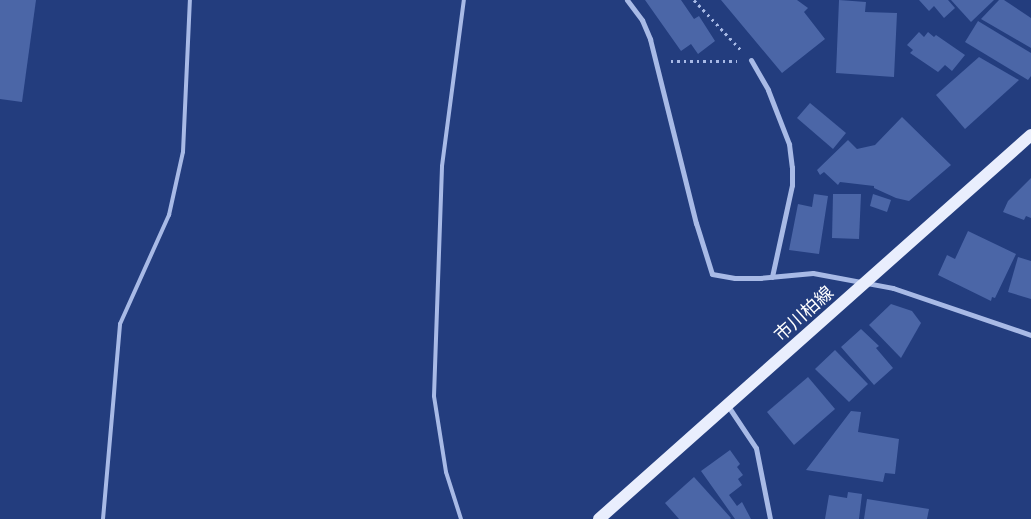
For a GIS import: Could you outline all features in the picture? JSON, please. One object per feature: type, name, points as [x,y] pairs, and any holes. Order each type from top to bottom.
[{"type":"main road","name":"市川柏線","points":[[599,519],[1031,135]]},
{"type":"street","points":[[627,0],[642,20],[655,61],[696,223],[712,274],[735,278],[813,273],[893,288],[1031,335]]},
{"type":"street","points":[[751,60],[768,90],[789,144],[792,167],[792,185],[772,277]]},
{"type":"street","points":[[727,405],[756,448],[770,519]]},
{"type":"lane","points":[[104,519],[120,324],[169,215],[183,152],[190,0]]},
{"type":"lane","points":[[461,519],[446,472],[434,396],[442,166],[464,0]]},
{"type":"path","points":[[694,0],[751,60]]},
{"type":"path","points":[[655,61],[751,60]]},
{"type":"building","points":[[0,0],[36,0],[22,102],[0,99]]},
{"type":"building","points":[[645,0],[681,0],[694,19],[699,16],[715,41],[698,54],[691,44],[681,51]]},
{"type":"building","points":[[721,0],[797,0],[808,8],[804,12],[825,39],[782,73]]},
{"type":"building","points":[[839,0],[866,2],[865,12],[897,13],[894,77],[836,73]]},
{"type":"building","points":[[919,0],[948,0],[955,8],[944,18],[934,6],[929,11]]},
{"type":"building","points":[[951,0],[994,0],[971,22]]},
{"type":"building","points":[[999,0],[1004,0],[1031,18],[1031,48],[981,19]]},
{"type":"building","points":[[978,21],[1031,53],[1031,76],[1028,80],[965,42]]},
{"type":"building","points":[[919,32],[924,37],[928,32],[934,37],[936,35],[965,55],[952,71],[945,65],[938,72],[910,53],[913,50],[907,45]]},
{"type":"building","points":[[979,57],[1019,80],[965,129],[936,95]]},
{"type":"building","points":[[810,103],[846,133],[833,149],[797,118]]},
{"type":"building","points":[[902,117],[951,165],[909,201],[896,198],[874,188],[874,186],[840,182],[838,185],[824,172],[820,175],[817,170],[848,140],[857,149],[875,145]]},
{"type":"building","points":[[1031,178],[1031,218],[1026,216],[1024,220],[1003,212],[1008,201]]},
{"type":"building","points":[[814,194],[828,196],[819,254],[789,250],[798,204],[812,207]]},
{"type":"building","points":[[833,194],[861,194],[859,239],[832,238]]},
{"type":"building","points":[[873,194],[891,200],[887,212],[870,206]]},
{"type":"building","points":[[968,231],[1016,254],[995,298],[992,297],[991,301],[938,275],[947,255],[955,259]]},
{"type":"building","points":[[1018,257],[1031,261],[1031,299],[1008,292]]},
{"type":"building","points":[[891,304],[912,311],[921,323],[901,358],[869,325]]},
{"type":"building","points":[[861,329],[879,346],[876,348],[893,368],[874,385],[841,347]]},
{"type":"building","points":[[835,350],[868,384],[849,402],[815,369]]},
{"type":"building","points":[[808,377],[835,409],[794,445],[767,412]]},
{"type":"building","points":[[851,411],[861,412],[858,432],[899,439],[895,474],[885,473],[883,482],[806,470]]},
{"type":"building","points":[[730,450],[740,464],[737,467],[743,475],[738,479],[742,485],[729,495],[737,506],[742,502],[751,519],[735,519],[701,471]]},
{"type":"building","points":[[694,477],[730,519],[679,519],[665,503]]},
{"type":"building","points":[[848,492],[862,494],[859,519],[825,519],[829,495],[847,498]]},
{"type":"building","points":[[867,499],[929,509],[927,519],[864,519]]}]
